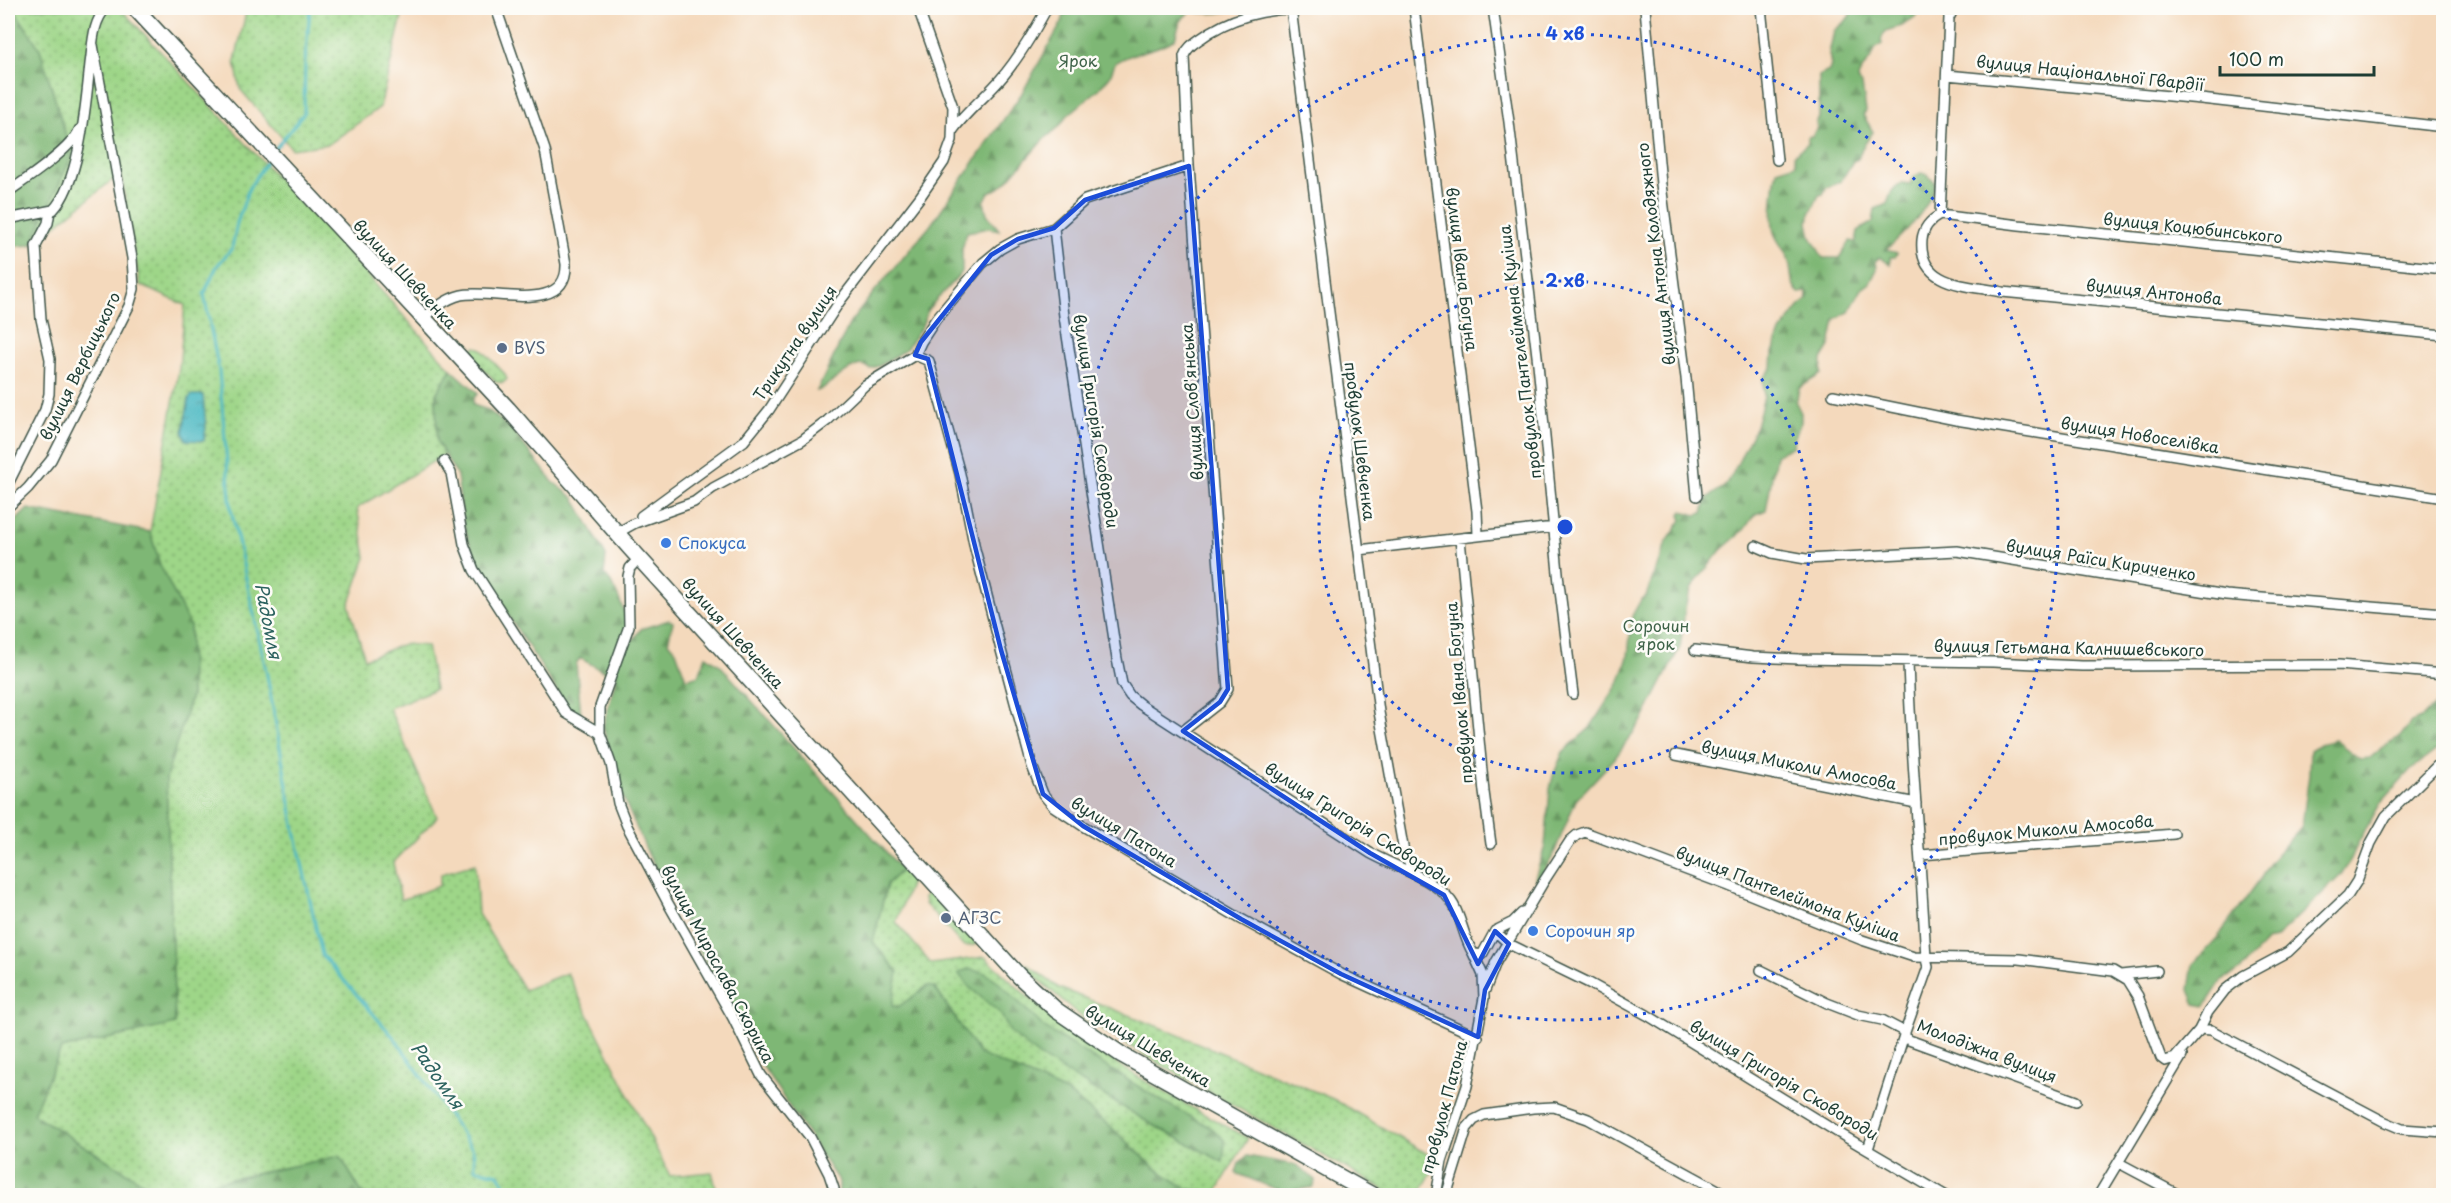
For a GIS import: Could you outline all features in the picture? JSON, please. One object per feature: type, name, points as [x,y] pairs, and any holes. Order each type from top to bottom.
[{"type":"main road","name":"вулиця Шевченка","points":[[135,8],[422,320],[508,410],[639,558],[1020,976],[1056,1010],[1122,1055],[1374,1196]]},
{"type":"street","points":[[422,320],[444,302],[462,295],[534,296],[564,284],[566,264],[545,150],[496,8]]},
{"type":"street","name":"Трикутна вулиця","points":[[617,532],[711,468],[744,441],[756,427],[840,301],[944,162],[953,130],[952,100],[918,8]]},
{"type":"street","name":"Трикутна вулиця","points":[[953,130],[970,108],[1007,72],[1031,39],[1047,8]]},
{"type":"street","points":[[1291,8],[1299,8]]},
{"type":"street","name":"вулиця Слов'янська","points":[[1183,731],[1220,702],[1228,689],[1183,65],[1186,51],[1203,37],[1230,21],[1258,12],[1291,8]]},
{"type":"street","name":"провулок Шевченка","points":[[1291,8],[1379,712],[1404,852],[1415,874]]},
{"type":"street","name":"вулиця Івана Богуна","points":[[1414,8],[1477,511],[1478,535]]},
{"type":"street","name":"провулок Пантелеймона Куліша","points":[[1492,8],[1509,122],[1573,694]]},
{"type":"street","name":"вулиця Антона Колодяжного","points":[[1645,8],[1661,184],[1686,378],[1698,496]]},
{"type":"street","points":[[1761,8],[1777,160]]},
{"type":"street","points":[[1940,215],[1942,129],[1949,18],[1954,8]]},
{"type":"street","name":"вулиця Вербицького","points":[[8,484],[45,410],[49,394],[50,367],[41,319],[36,246],[48,224],[50,211],[57,207],[77,156],[95,26],[103,10]]},
{"type":"street","name":"вулиця Вербицького","points":[[8,507],[28,488],[51,460],[129,306],[134,289],[132,258],[93,45]]},
{"type":"street","name":"вулиця Національної Гвардії","points":[[1947,75],[2201,99],[2444,127]]},
{"type":"street","points":[[8,192],[57,156],[73,141],[82,120]]},
{"type":"street","points":[[617,532],[635,523],[694,502],[713,488],[802,440],[827,421],[865,385],[915,355],[936,319],[991,255],[1018,239],[1054,228],[1085,200],[1189,166]]},
{"type":"street","points":[[8,219],[50,211]]},
{"type":"street","name":"вулиця Коцюбинського","points":[[1940,215],[2444,269]]},
{"type":"street","name":"вулиця Антонова","points":[[1940,215],[1934,218],[1923,232],[1922,250],[1930,269],[1940,279],[1950,283],[2002,292],[2444,335]]},
{"type":"street","name":"вулиця Григорія Сковороди","points":[[1054,228],[1064,316],[1121,679],[1126,691],[1134,699],[1370,852],[1386,862],[1415,874],[1452,902],[1462,934],[1473,953]]},
{"type":"street","name":"вулиця Патона","points":[[915,355],[929,362],[937,385],[1009,682],[1037,781],[1048,801],[1098,836],[1341,974],[1478,1037]]},
{"type":"street","name":"вулиця Новоселівка","points":[[1833,395],[1956,420],[2444,498]]},
{"type":"street","points":[[444,461],[451,473],[464,544],[474,570],[566,713],[600,733]]},
{"type":"street","points":[[1359,550],[1554,527]]},
{"type":"street","name":"провулок Івана Богуна","points":[[1460,539],[1491,844]]},
{"type":"street","name":"вулиця Раїси Кириченко","points":[[1756,546],[1782,555],[1806,559],[1957,551],[2226,595],[2444,613]]},
{"type":"street","name":"вулиця Мирослава Скорика","points":[[639,558],[630,568],[628,576],[629,626],[600,707],[600,733],[611,764],[618,803],[669,905],[761,1075],[810,1137],[829,1174],[834,1189],[833,1196]]},
{"type":"street","name":"вулиця Гетьмана Калнишевського","points":[[1695,650],[1753,657],[2082,666],[2339,665],[2444,674]]},
{"type":"street","points":[[1868,1149],[1905,1032],[1929,967],[1926,959],[1908,661]]},
{"type":"street","name":"вулиця Миколи Амосова","points":[[1676,755],[1916,803]]},
{"type":"street","points":[[2098,1196],[2182,1055],[2200,1029],[2208,1012],[2225,990],[2243,976],[2288,952],[2348,895],[2357,881],[2371,843],[2386,816],[2444,759]]},
{"type":"street","name":"вулиця Пантелеймона Куліша","points":[[1509,944],[1534,897],[1570,841],[1585,832],[1729,886],[1869,943],[1926,959],[2019,959],[2080,966],[2121,975],[2157,971]]},
{"type":"street","name":"провулок Миколи Амосова","points":[[1921,855],[2174,834]]},
{"type":"street","points":[[1473,953],[1481,956],[1495,931],[1513,922],[1534,897]]},
{"type":"street","name":"вулиця Григорія Сковороди","points":[[1495,931],[1509,944],[1647,1015],[1946,1196]]},
{"type":"street","name":"провулок Патона","points":[[1436,1196],[1442,1161],[1467,1086],[1485,990],[1496,962],[1509,944]]},
{"type":"street","name":"провулок Патона","points":[[1473,953],[1483,975],[1485,990]]},
{"type":"street","name":"Молодіжна вулиця","points":[[1761,970],[1827,1003],[1858,1015],[1882,1020],[1905,1032],[1909,1040],[2076,1101]]},
{"type":"street","points":[[2121,975],[2128,980],[2138,996],[2161,1058],[2165,1061],[2175,1058],[2200,1029]]},
{"type":"street","points":[[2200,1029],[2215,1031],[2394,1125],[2419,1131],[2444,1132]]},
{"type":"street","points":[[1446,1196],[1467,1128],[1474,1120],[1497,1113],[1544,1107],[1577,1114],[1729,1196]]},
{"type":"street","points":[[2119,1163],[2181,1196]]},
{"type":"highlighted area","points":[[1189,166],[1228,689],[1220,702],[1183,731],[1370,853],[1444,895],[1478,964],[1495,931],[1509,944],[1485,990],[1478,1037],[1341,974],[1241,919],[1083,826],[1043,794],[1001,650],[928,359],[915,355],[921,342],[991,255],[1018,239],[1054,228],[1085,200]]},
{"type":"green space","points":[[8,8],[13,8],[40,49],[72,156],[31,245],[8,247]]},
{"type":"green space","points":[[13,8],[120,8],[352,258],[451,369],[436,394],[437,441],[444,455],[357,508],[366,557],[349,605],[365,659],[404,644],[427,646],[435,689],[389,708],[437,817],[393,863],[401,900],[439,886],[441,874],[475,864],[478,914],[524,990],[567,973],[670,1176],[712,1172],[718,1195],[363,1195],[340,1156],[161,1194],[33,1114],[61,1049],[175,1024],[166,778],[191,696],[190,626],[160,565],[150,532],[179,369],[185,305],[140,285],[121,173],[31,245],[72,156],[40,49]]},
{"type":"green space","points":[[247,8],[404,8],[380,107],[329,144],[292,149],[240,89],[235,61]]},
{"type":"green space","name":"Ярок","points":[[1066,8],[1241,8],[1217,13],[1192,11],[1182,19],[1175,39],[1115,63],[1110,76],[1099,89],[1043,140],[1008,180],[999,188],[989,192],[984,202],[987,214],[999,230],[989,228],[967,232],[962,249],[962,272],[928,309],[922,326],[906,349],[881,365],[870,369],[864,366],[851,368],[817,391],[850,323],[930,226],[1022,93],[1062,22]]},
{"type":"green space","name":"Сорочин ярок","points":[[1927,8],[1902,26],[1885,31],[1881,40],[1882,44],[1875,49],[1872,58],[1859,75],[1858,80],[1862,85],[1866,111],[1863,115],[1873,132],[1862,148],[1858,159],[1853,161],[1841,181],[1826,188],[1823,194],[1819,195],[1809,216],[1811,237],[1823,258],[1839,258],[1850,241],[1856,242],[1858,231],[1873,222],[1875,209],[1887,204],[1892,191],[1902,183],[1910,184],[1913,177],[1921,173],[1926,174],[1935,182],[1933,191],[1916,219],[1886,250],[1897,253],[1895,257],[1890,257],[1890,264],[1879,257],[1876,261],[1877,269],[1870,283],[1862,289],[1849,312],[1835,319],[1830,346],[1822,359],[1821,374],[1799,388],[1796,403],[1801,413],[1801,422],[1794,437],[1793,446],[1776,455],[1766,510],[1754,515],[1744,530],[1721,550],[1692,587],[1686,603],[1680,647],[1643,719],[1615,758],[1576,800],[1552,858],[1537,882],[1535,878],[1545,846],[1550,789],[1563,752],[1590,728],[1620,681],[1628,657],[1632,616],[1641,600],[1646,596],[1666,543],[1682,520],[1680,515],[1683,511],[1696,515],[1703,513],[1707,498],[1725,486],[1731,477],[1756,426],[1764,397],[1763,378],[1772,368],[1773,353],[1780,332],[1808,299],[1807,292],[1799,293],[1794,286],[1788,258],[1774,232],[1772,210],[1777,170],[1796,164],[1794,155],[1807,144],[1807,137],[1812,136],[1817,128],[1819,76],[1829,71],[1831,65],[1829,54],[1834,31],[1849,18],[1851,10]]},
{"type":"green space","points":[[475,347],[480,348],[504,373],[507,379],[503,383],[496,382],[472,357],[470,353]]},
{"type":"green space","points":[[451,369],[478,393],[473,399],[473,405],[488,410],[512,430],[553,482],[574,498],[606,556],[604,574],[613,587],[633,629],[630,644],[641,629],[669,620],[673,622],[668,642],[676,651],[686,679],[699,675],[706,656],[720,665],[902,870],[887,884],[873,942],[898,972],[892,1006],[898,1007],[928,986],[935,988],[979,1054],[1068,1093],[1113,1129],[1155,1168],[1187,1189],[1216,1193],[1215,1195],[839,1195],[839,1182],[758,1059],[649,856],[622,795],[603,727],[617,674],[605,672],[580,658],[576,664],[581,714],[568,708],[477,567],[463,522],[457,476],[437,441],[436,394]]},
{"type":"green space","points":[[28,509],[150,532],[160,565],[190,626],[191,696],[166,778],[175,1024],[61,1049],[33,1114],[161,1194],[340,1156],[363,1195],[8,1195],[8,528]]},
{"type":"green space","points":[[2434,706],[2435,726],[2443,730],[2443,745],[2412,769],[2380,804],[2340,876],[2275,938],[2266,941],[2241,970],[2222,980],[2205,1006],[2195,1004],[2189,990],[2193,964],[2218,937],[2261,878],[2269,863],[2302,826],[2310,750],[2320,744],[2335,740],[2360,759],[2370,758],[2400,737],[2411,722],[2423,717]]},
{"type":"green space","points":[[902,870],[912,879],[896,922],[931,964],[985,957],[1046,1013],[1089,1045],[1156,1087],[1248,1138],[1216,1193],[1187,1189],[1155,1168],[1113,1129],[1068,1093],[979,1054],[935,988],[927,986],[898,1007],[892,1006],[873,942],[887,884]]},
{"type":"green space","points":[[928,892],[935,894],[976,936],[975,945],[961,944],[925,904],[924,897]]},
{"type":"green space","points":[[1027,964],[1059,988],[1333,1099],[1438,1160],[1419,1195],[1394,1195],[1098,1027],[1078,1014],[1031,973]]},
{"type":"green space","points":[[968,969],[985,973],[995,979],[1046,1029],[1160,1100],[1212,1128],[1225,1141],[1223,1162],[1151,1124],[1037,1055],[1010,1032],[1000,1013],[970,988],[958,973]]},
{"type":"green space","points":[[1247,1156],[1296,1165],[1315,1180],[1314,1187],[1283,1192],[1236,1173],[1239,1163]]},
{"type":"water","points":[[192,395],[203,395],[206,427],[204,441],[186,440],[183,432],[189,398]]},
{"type":"waterway","name":"Радомля","points":[[274,150],[304,113],[305,61],[310,10],[315,8]]},
{"type":"waterway","name":"Радомля","points":[[269,158],[249,188],[237,223],[232,248],[217,266],[204,294],[219,371],[231,509],[267,675],[296,836],[322,955],[396,1040],[473,1150],[475,1169],[499,1174],[511,1196]]},
{"type":"place","name":"BVS","points":[[502,348]]},
{"type":"place","name":"Спокуса","points":[[666,543]]},
{"type":"place","name":"АГЗС","points":[[946,918]]},
{"type":"place","name":"Сорочин яр","points":[[1533,931]]}]
